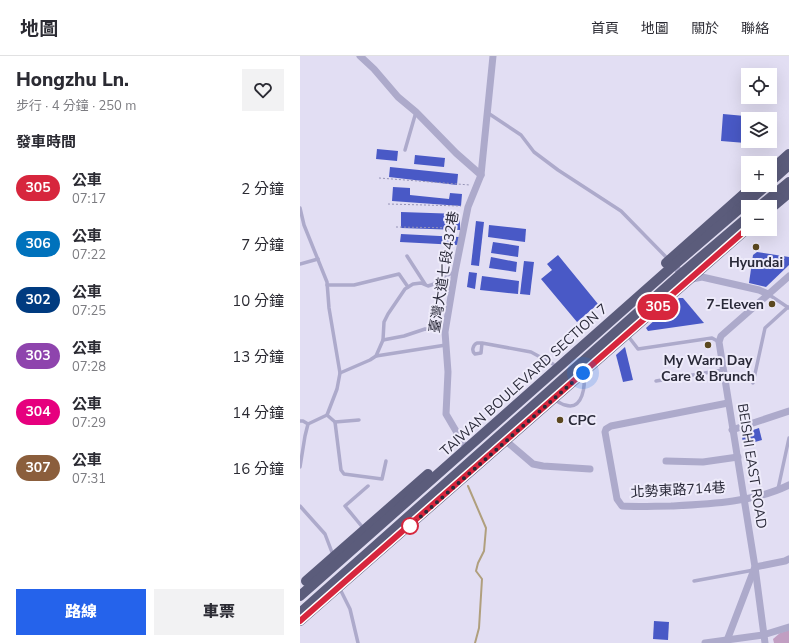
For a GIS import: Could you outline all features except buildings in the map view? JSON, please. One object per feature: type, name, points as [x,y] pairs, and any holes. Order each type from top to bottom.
[{"type":"main road","points":[[777,165],[789,154]]},
{"type":"main road","points":[[777,176],[789,165]]},
{"type":"main road","points":[[767,200],[789,182]]},
{"type":"main road","name":"TAIWAN BOULEVARD SECTION 7","points":[[300,587],[335,560],[672,263],[747,192]]},
{"type":"main road","name":"TAIWAN BOULEVARD SECTION 7","points":[[300,596],[365,529],[463,443],[536,383],[553,364],[758,192]]},
{"type":"main road","points":[[777,203],[789,192]]},
{"type":"main road","name":"TAIWAN BOULEVARD SECTION 7","points":[[300,621],[684,277],[741,224]]},
{"type":"main road","name":"TAIWAN BOULEVARD SECTION 7","points":[[580,370],[628,334],[684,277],[741,233]]},
{"type":"main road","name":"TAIWAN BOULEVARD SECTION 7","points":[[300,613],[343,581],[506,441],[550,397]]},
{"type":"street","points":[[360,56],[374,69],[398,97],[416,112],[456,153],[481,175]]},
{"type":"street","name":"臺灣大道七段432巷","points":[[463,443],[446,414],[448,372],[445,332],[468,207],[481,175],[493,56]]},
{"type":"street","points":[[672,263],[684,277],[702,277],[759,290],[768,294]]},
{"type":"street","points":[[719,342],[721,336],[789,276]]},
{"type":"street","name":"BEISHI EAST ROAD","points":[[719,342],[732,430],[738,458],[764,643]]},
{"type":"street","name":"北勢東路714巷","points":[[728,403],[611,426],[606,429],[605,432],[617,499],[622,506],[634,507],[708,504],[744,499],[778,490],[789,484]]},
{"type":"street","points":[[732,430],[789,411]]},
{"type":"street","points":[[506,441],[533,464],[590,469]]},
{"type":"street","points":[[666,461],[703,462],[738,458]]},
{"type":"street","points":[[726,642],[754,569],[785,561],[789,558]]},
{"type":"street","points":[[705,643],[726,642],[763,635],[789,627]]},
{"type":"lane","points":[[405,150],[416,112]]},
{"type":"lane","points":[[487,112],[521,134],[534,152],[558,170],[621,211],[672,263]]},
{"type":"lane","points":[[300,208],[304,225],[327,282],[329,308],[340,373],[337,389],[327,415],[308,424],[304,436],[300,467]]},
{"type":"lane","points":[[407,256],[426,285]]},
{"type":"lane","points":[[300,264],[318,259]]},
{"type":"lane","points":[[376,356],[383,340],[384,322],[401,295],[408,287],[413,284],[421,283],[428,286],[455,272]]},
{"type":"lane","points":[[327,286],[354,285],[399,274],[408,287]]},
{"type":"lane","points":[[753,383],[765,328],[788,308],[768,294]]},
{"type":"lane","points":[[383,340],[404,336],[425,329],[445,332]]},
{"type":"lane","points":[[628,334],[638,349],[712,338],[719,342]]},
{"type":"lane","points":[[482,343],[530,352],[553,364]]},
{"type":"lane","points":[[340,373],[376,356],[446,345]]},
{"type":"lane","points":[[536,383],[550,397],[566,406],[572,405],[579,402],[585,389],[585,379],[580,370]]},
{"type":"lane","points":[[656,381],[723,370]]},
{"type":"lane","points":[[327,415],[335,422],[341,470],[344,474],[382,479],[386,461]]},
{"type":"lane","points":[[335,422],[360,420]]},
{"type":"lane","points":[[300,422],[303,421],[308,424]]},
{"type":"lane","points":[[778,490],[789,438]]},
{"type":"lane","points":[[365,529],[345,506],[368,486]]},
{"type":"lane","points":[[300,506],[325,534],[343,581],[358,643]]},
{"type":"lane","points":[[694,581],[754,569]]},
{"type":"path","points":[[379,178],[477,186]]},
{"type":"path","points":[[388,204],[468,207]]},
{"type":"path","points":[[396,227],[464,228]]},
{"type":"shaded area","points":[[789,630],[789,643],[774,643],[773,639],[780,633]]},
{"type":"waterway","points":[[468,486],[486,528],[484,551],[476,571],[482,579],[479,628],[475,643]]},
{"type":"bus line","name":"305","points":[[300,621],[358,572],[628,334],[687,280],[741,234]]},
{"type":"place","name":"Hyundai","points":[[756,247]]},
{"type":"place","name":"7-Eleven","points":[[772,304]]},
{"type":"place","name":"My Warn Day Care & Brunch","points":[[708,345]]},
{"type":"place","name":"CPC","points":[[560,420]]},
{"type":"route","points":[[410,526],[583,373]]}]
